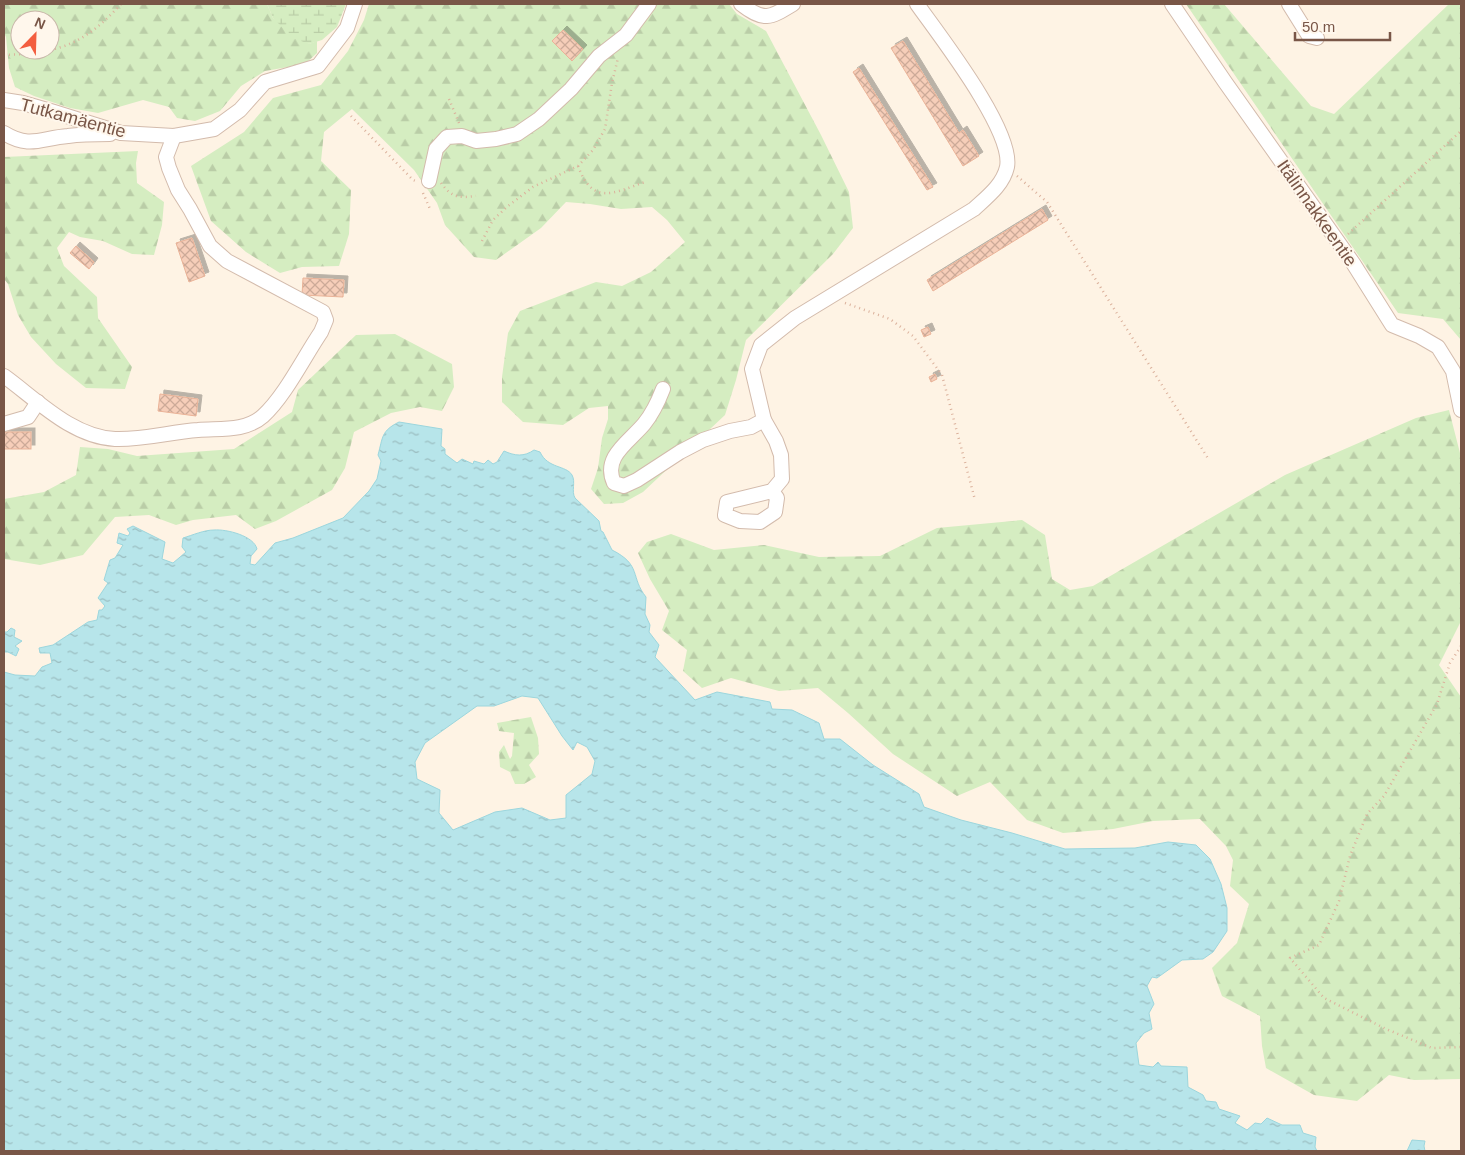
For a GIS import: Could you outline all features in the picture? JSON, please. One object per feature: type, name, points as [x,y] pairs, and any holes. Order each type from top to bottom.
[{"type":"street","name":"Tutkamäentie","points":[[4,99],[39,107],[121,133],[174,136],[214,129],[240,110],[265,82],[318,66],[347,28],[355,4]]},
{"type":"street","points":[[427,178],[436,149],[446,137],[462,136],[476,141],[496,140],[517,134],[539,119],[571,89],[599,56],[626,35],[649,4]]},
{"type":"street","points":[[742,4],[761,16],[773,16],[793,4]]},
{"type":"street","points":[[772,491],[782,480],[781,455],[764,420],[752,369],[761,345],[795,318],[974,209],[994,190],[1007,166],[1006,150],[1000,132],[979,94],[917,4]]},
{"type":"street","name":"Itälinnakkeentie","points":[[1172,4],[1339,242],[1392,325],[1419,336],[1438,347],[1453,371],[1461,410]]},
{"type":"street","points":[[1289,4],[1309,36],[1317,38]]},
{"type":"street","points":[[4,133],[12,138],[34,142],[65,136],[121,133]]},
{"type":"street","points":[[4,376],[45,408],[84,431],[112,439],[143,438],[175,432],[243,427],[262,417],[278,398],[321,332],[326,320],[323,312],[227,261],[210,246],[178,190],[169,168],[166,157],[174,136]]},
{"type":"street","points":[[663,389],[655,409],[644,424],[613,457],[610,474],[614,483],[624,486],[703,440],[730,431],[751,427],[764,420]]},
{"type":"street","points":[[4,424],[28,417],[38,402]]},
{"type":"path","points":[[60,46],[83,38],[111,15],[121,4]]},
{"type":"path","points":[[482,241],[492,220],[508,206],[533,187],[578,166],[593,150],[605,129],[619,50],[626,35]]},
{"type":"path","points":[[449,99],[458,119],[462,136]]},
{"type":"path","points":[[351,116],[413,180],[427,178],[459,198],[476,196]]},
{"type":"path","points":[[1339,242],[1461,131]]},
{"type":"path","points":[[578,166],[582,179],[594,191],[608,195],[645,182]]},
{"type":"path","points":[[1007,166],[1047,202],[1210,460]]},
{"type":"path","points":[[427,178],[423,194],[430,209]]},
{"type":"path","points":[[830,297],[890,319],[913,336],[942,375],[975,500]]},
{"type":"path","points":[[1461,646],[1450,662],[1437,704],[1384,796],[1367,814],[1350,856],[1339,901],[1319,945],[1290,958],[1324,998],[1386,1029],[1432,1048],[1461,1047]]},
{"type":"green space","points":[[4,4],[267,4],[273,18],[309,44],[317,41],[317,53],[305,64],[265,71],[241,86],[220,111],[195,121],[177,118],[169,107],[143,100],[98,113],[70,108],[34,96],[15,87],[9,68],[4,33]]},
{"type":"green space","points":[[267,4],[346,4],[337,27],[322,40],[309,44],[293,38],[273,18]]},
{"type":"green space","points":[[369,4],[729,4],[737,14],[766,31],[821,135],[849,192],[853,228],[833,254],[746,340],[725,415],[643,492],[623,503],[604,504],[591,489],[598,468],[602,438],[608,419],[608,406],[589,408],[563,425],[523,422],[502,402],[502,377],[508,333],[520,311],[596,282],[622,286],[651,272],[685,242],[667,220],[652,207],[621,209],[566,202],[541,228],[496,260],[474,257],[445,225],[437,203],[414,170],[352,109],[324,132],[321,161],[351,190],[349,234],[339,266],[302,267],[280,273],[246,252],[211,221],[191,166],[244,132],[273,98],[321,85],[348,51],[364,20]]},
{"type":"green space","points":[[1186,4],[1224,4],[1311,106],[1334,114],[1449,4],[1461,4],[1461,340],[1443,319],[1398,313]]},
{"type":"green space","points":[[138,151],[136,163],[137,183],[164,202],[162,225],[154,255],[132,254],[103,241],[80,237],[69,232],[57,248],[64,266],[97,297],[98,318],[132,367],[125,389],[86,388],[56,364],[31,337],[18,315],[8,284],[4,279],[4,157]]},
{"type":"green space","points":[[395,334],[452,364],[454,387],[442,411],[420,407],[391,413],[354,432],[345,468],[332,490],[276,521],[255,529],[236,515],[193,520],[176,525],[149,515],[115,517],[83,555],[40,565],[4,559],[4,499],[44,492],[76,475],[80,447],[108,449],[137,456],[234,449],[292,412],[298,390],[356,335]]},
{"type":"green space","points":[[1449,410],[1461,457],[1461,621],[1439,665],[1461,697],[1461,1079],[1414,1080],[1389,1075],[1357,1101],[1314,1095],[1266,1068],[1260,1016],[1222,996],[1212,968],[1237,943],[1249,904],[1230,886],[1233,860],[1226,846],[1200,819],[1153,821],[1113,829],[1063,833],[1027,820],[990,782],[957,796],[893,754],[818,688],[779,691],[731,678],[702,688],[683,671],[687,650],[662,630],[669,611],[650,579],[638,553],[647,542],[671,534],[714,550],[764,545],[819,557],[880,556],[937,528],[1022,520],[1045,535],[1052,579],[1070,590],[1093,586],[1285,475],[1416,418]]},
{"type":"green space","points":[[531,717],[538,738],[539,754],[529,765],[536,777],[524,784],[515,784],[510,772],[500,767],[499,752],[504,745],[510,759],[512,756],[514,733],[499,731],[497,723]]},
{"type":"water","points":[[399,422],[442,429],[441,446],[445,449],[445,454],[457,463],[462,459],[473,464],[474,461],[484,464],[488,460],[493,464],[497,462],[504,451],[519,455],[527,454],[534,450],[540,452],[552,464],[569,472],[574,481],[573,492],[575,498],[599,521],[601,531],[612,550],[632,566],[641,590],[646,597],[645,614],[650,625],[649,632],[659,645],[655,657],[695,700],[717,692],[770,702],[772,709],[792,710],[819,723],[824,739],[840,739],[873,765],[919,794],[924,807],[961,820],[1065,849],[1135,848],[1168,842],[1196,845],[1210,859],[1221,884],[1227,908],[1227,931],[1213,952],[1203,959],[1182,960],[1157,978],[1152,977],[1147,986],[1154,1004],[1149,1013],[1152,1029],[1144,1033],[1136,1043],[1139,1065],[1153,1067],[1158,1062],[1161,1066],[1187,1067],[1188,1087],[1203,1095],[1206,1101],[1216,1102],[1219,1109],[1240,1116],[1235,1123],[1247,1130],[1255,1123],[1261,1124],[1267,1118],[1282,1125],[1300,1125],[1303,1133],[1316,1137],[1315,1147],[1317,1151],[4,1151],[4,672],[15,675],[35,676],[42,667],[52,663],[50,653],[40,653],[39,648],[53,645],[88,622],[97,620],[99,610],[102,610],[105,606],[98,598],[108,583],[104,580],[110,560],[115,558],[123,545],[117,543],[119,533],[128,536],[130,533],[127,529],[133,526],[165,542],[162,559],[173,563],[186,552],[182,547],[183,538],[210,530],[233,532],[246,537],[255,544],[257,549],[251,556],[250,564],[255,565],[275,543],[293,538],[343,518],[369,491],[377,479],[381,461],[378,455],[382,439],[389,428]],"holes":[[[522,696],[538,698],[573,750],[577,742],[587,747],[595,761],[592,774],[566,795],[566,818],[550,820],[522,808],[495,812],[453,830],[439,813],[440,790],[417,779],[415,762],[425,743],[477,706],[494,706]]]},
{"type":"water","points":[[11,628],[15,630],[14,637],[22,641],[15,646],[19,649],[16,656],[4,652],[4,632]]},
{"type":"water","points":[[1412,1140],[1425,1141],[1425,1151],[1407,1151]]},
{"type":"building","points":[[563,30],[583,49],[572,61],[552,41]]},
{"type":"building","points":[[903,41],[959,133],[963,130],[979,156],[963,166],[891,48]]},
{"type":"building","points":[[859,68],[933,187],[927,190],[853,72]]},
{"type":"building","points":[[1042,209],[1048,220],[933,291],[927,280]]},
{"type":"building","points":[[192,238],[205,276],[189,282],[176,243]]},
{"type":"building","points":[[76,246],[94,262],[89,269],[70,253]]},
{"type":"building","points":[[303,278],[344,280],[343,297],[302,295]]},
{"type":"building","points":[[928,327],[931,334],[924,337],[921,330]]},
{"type":"building","points":[[935,374],[937,379],[931,382],[929,377]]},
{"type":"building","points":[[160,394],[198,399],[196,416],[158,411]]},
{"type":"building","points":[[4,432],[31,432],[31,449],[4,449]]}]
